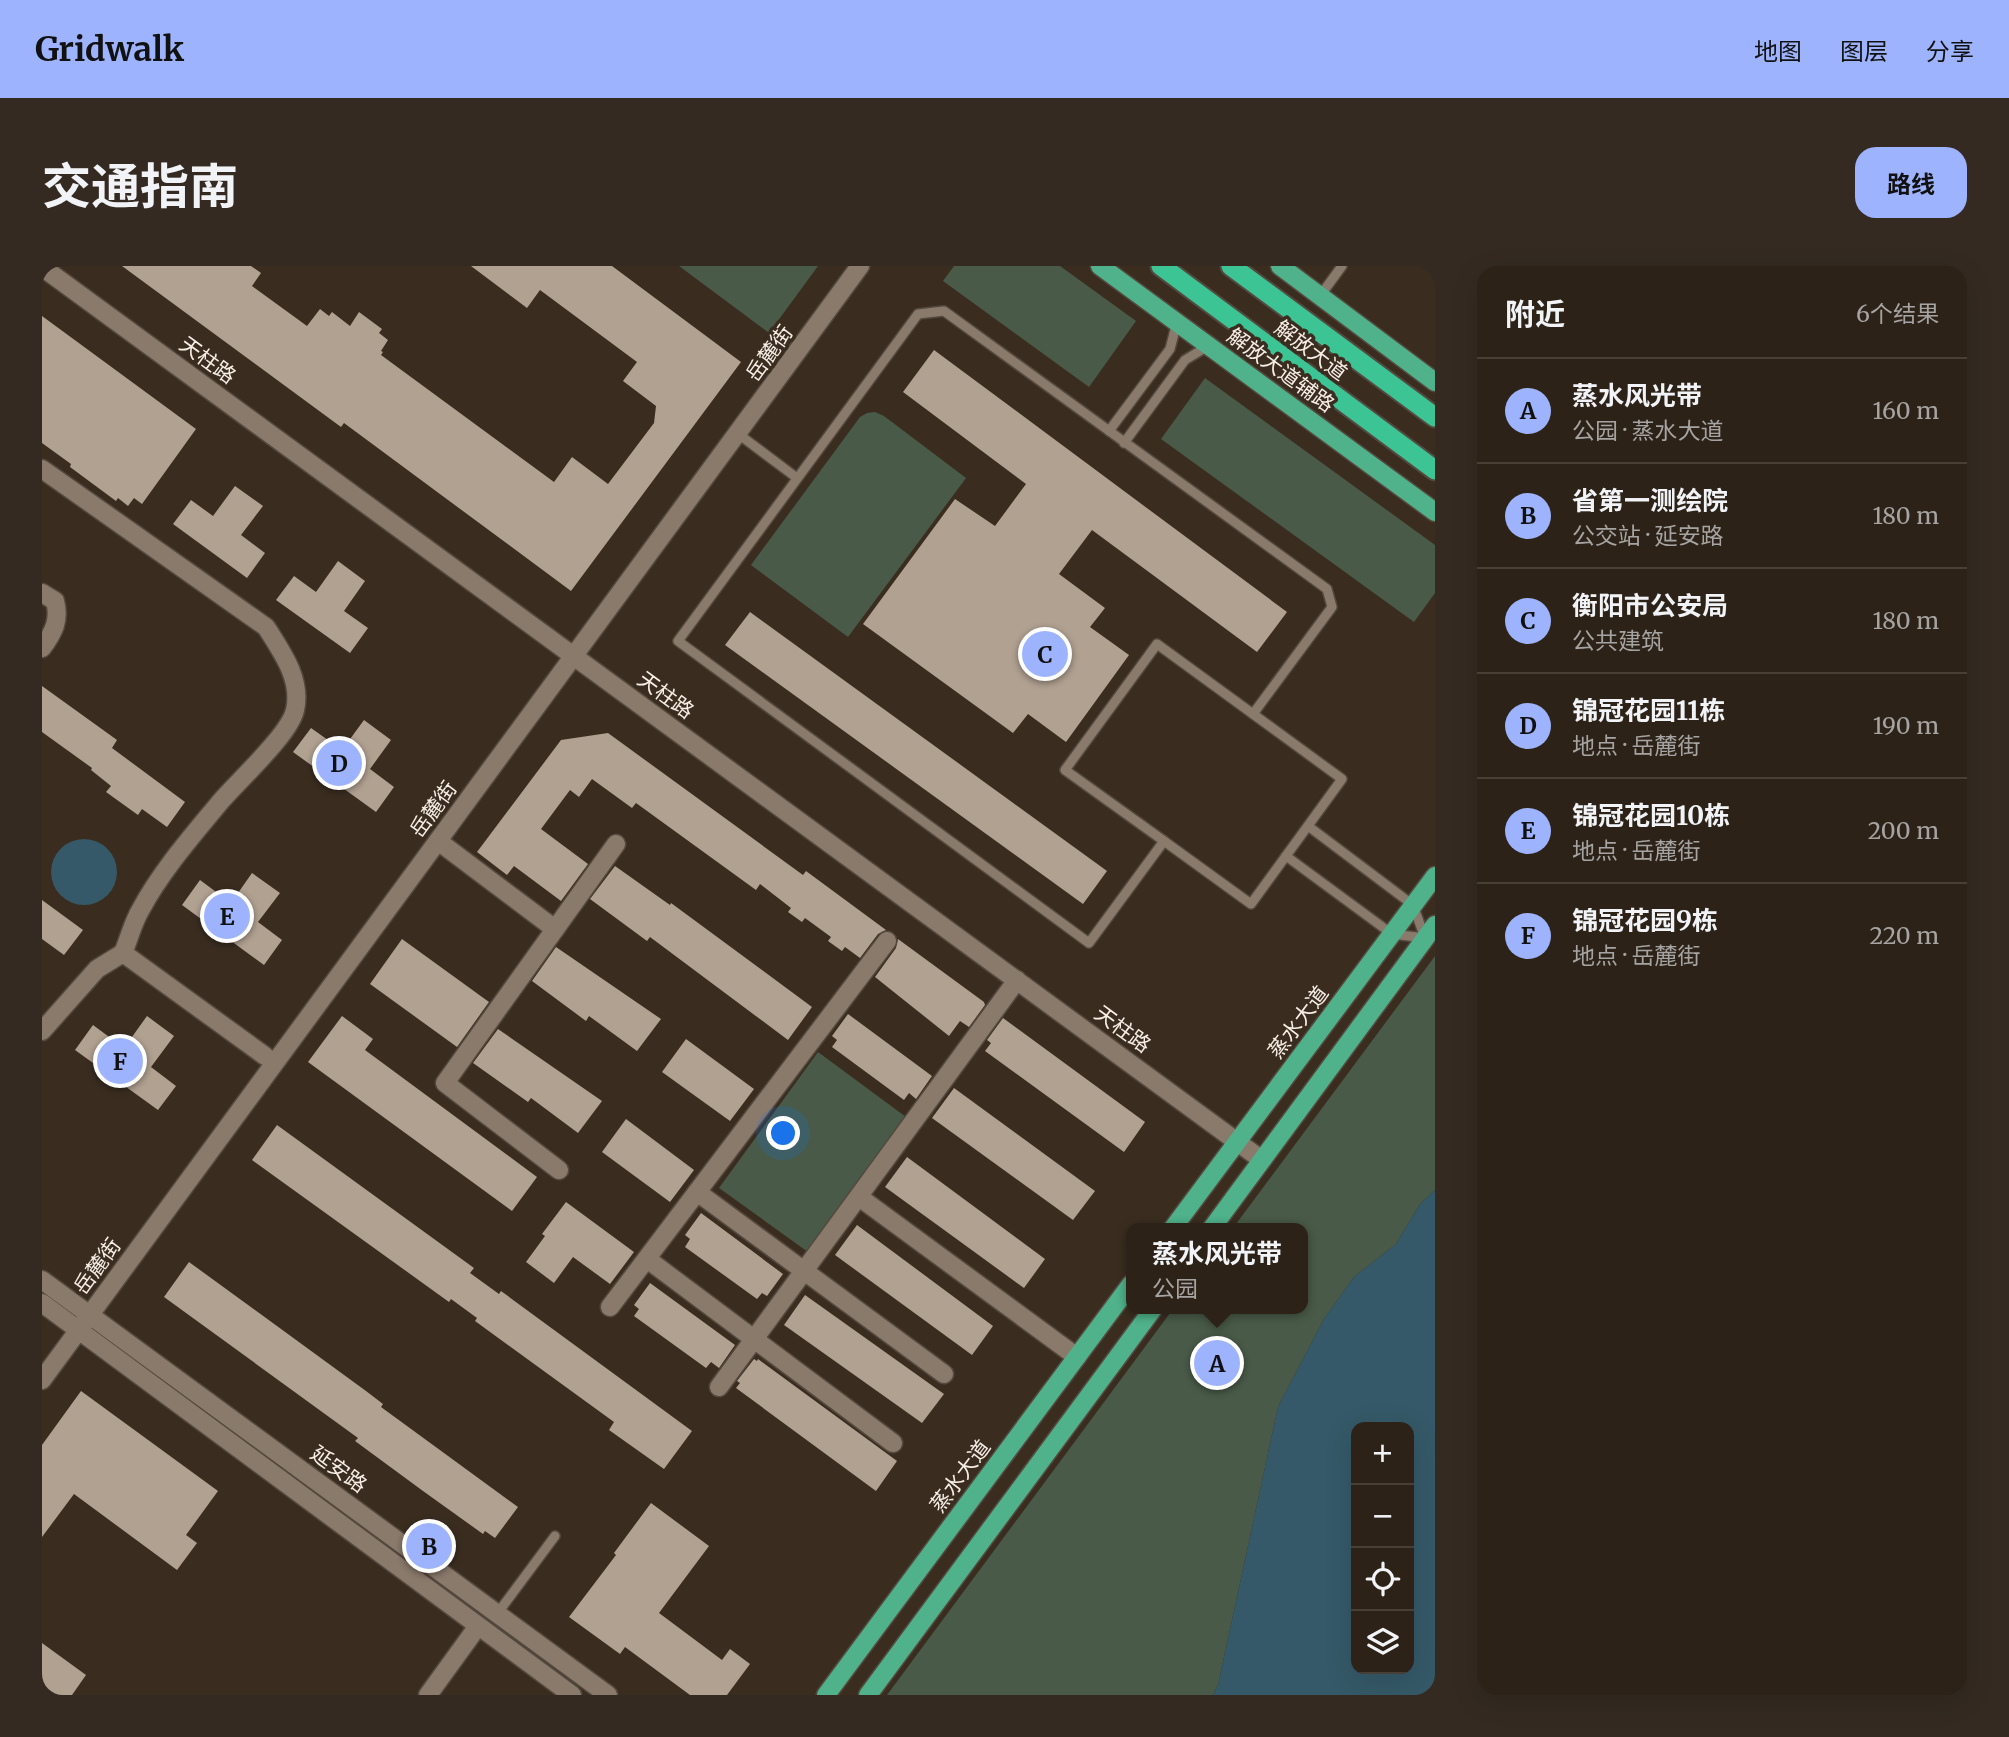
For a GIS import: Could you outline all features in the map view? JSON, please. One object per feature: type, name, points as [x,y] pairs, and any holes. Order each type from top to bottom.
[{"type":"highway","name":"解放大道","points":[[1161,266],[1435,470]]},
{"type":"highway","name":"解放大道","points":[[1231,266],[1435,417]]},
{"type":"main road","name":"解放大道辅路","points":[[1100,266],[1435,512]]},
{"type":"main road","points":[[1280,266],[1435,382]]},
{"type":"main road","name":"蒸水大道","points":[[1177,1223],[1435,876]]},
{"type":"main road","points":[[1216,1223],[1430,931]]},
{"type":"main road","name":"蒸水大道","points":[[826,1695],[1126,1291]]},
{"type":"main road","points":[[868,1695],[1149,1314]]},
{"type":"street","name":"岳麓街","points":[[42,1380],[85,1311],[438,841],[569,652],[846,266]]},
{"type":"street","name":"岳麓街","points":[[85,1311],[265,1056],[737,433],[860,266]]},
{"type":"street","name":"天柱路","points":[[42,267],[1262,1160]]},
{"type":"street","points":[[42,469],[266,627],[283,654],[298,688],[295,713],[272,746],[222,801],[173,862],[141,909],[123,954],[97,970],[42,1031]]},
{"type":"street","points":[[42,593],[55,601],[59,617],[42,648]]},
{"type":"street","points":[[438,841],[555,929]]},
{"type":"street","points":[[559,1170],[445,1083],[617,844]]},
{"type":"street","points":[[610,1307],[887,941]]},
{"type":"street","points":[[123,954],[265,1056]]},
{"type":"street","points":[[719,1387],[1017,980]]},
{"type":"street","points":[[697,1192],[944,1374]]},
{"type":"street","points":[[859,1197],[1077,1357]]},
{"type":"street","points":[[647,1259],[894,1443]]},
{"type":"street","name":"延安路","points":[[42,1280],[608,1695]]},
{"type":"street","name":"延安路","points":[[42,1303],[572,1695]]},
{"type":"street","name":"岳麓街","points":[[42,1359],[74,1326]]},
{"type":"street","points":[[428,1695],[478,1626]]},
{"type":"lane","points":[[1320,296],[1342,266]]},
{"type":"lane","points":[[1164,841],[1089,943],[678,641],[918,314],[944,311],[1327,589],[1332,607],[1253,714]]},
{"type":"lane","points":[[1109,431],[1170,349],[1177,323]]},
{"type":"lane","points":[[1124,443],[1185,360],[1208,346]]},
{"type":"lane","points":[[737,433],[797,478]]},
{"type":"lane","points":[[1157,644],[1342,779],[1308,826],[1251,904],[1065,770],[1157,644]]},
{"type":"lane","points":[[1286,856],[1391,934],[1430,931],[1413,905],[1308,826]]},
{"type":"lane","points":[[497,1614],[555,1536]]},
{"type":"green space","points":[[679,266],[818,266],[769,333]]},
{"type":"green space","points":[[954,266],[1060,266],[1136,321],[1089,387],[943,281]]},
{"type":"green space","points":[[1205,378],[1435,545],[1435,593],[1414,622],[1161,439]]},
{"type":"green space","points":[[875,412],[966,478],[848,637],[751,565],[860,417]]},
{"type":"green space","points":[[1435,956],[1435,1190],[1420,1204],[1396,1244],[1354,1277],[1324,1319],[1278,1407],[1218,1685],[1213,1695],[887,1695],[1169,1314],[1308,1314],[1308,1223],[1237,1223]]},
{"type":"green space","points":[[818,1052],[906,1117],[808,1252],[719,1188]]},
{"type":"water","points":[[77,839],[91,839],[103,844],[112,853],[117,872],[115,885],[108,896],[91,905],[77,905],[65,900],[56,891],[51,879],[51,865],[56,853],[65,844]]},
{"type":"water","points":[[1435,1190],[1435,1695],[1213,1695],[1218,1685],[1278,1407],[1324,1319],[1354,1277],[1396,1244],[1420,1204]]},
{"type":"building","points":[[122,266],[251,266],[261,273],[252,286],[307,326],[320,309],[329,316],[332,312],[350,326],[359,312],[382,329],[379,333],[388,340],[381,355],[554,482],[572,457],[608,484],[654,423],[656,406],[623,381],[637,362],[540,290],[527,308],[471,266],[612,266],[741,362],[571,591],[344,423],[341,427]]},
{"type":"building","points":[[42,316],[196,429],[142,504],[134,498],[128,506],[118,498],[116,501],[42,443]]},
{"type":"building","points":[[934,350],[1287,612],[1257,652],[1092,530],[1059,574],[1105,608],[1090,627],[1129,655],[1066,742],[1028,714],[1013,733],[863,624],[955,499],[995,526],[1026,484],[903,392]]},
{"type":"building","points":[[235,486],[263,506],[241,535],[265,553],[247,578],[173,524],[191,500],[213,516]]},
{"type":"building","points":[[338,561],[365,581],[344,611],[368,628],[350,653],[276,600],[294,576],[316,592]]},
{"type":"building","points":[[750,612],[1107,871],[1083,904],[725,645]]},
{"type":"building","points":[[42,686],[117,740],[112,748],[185,802],[167,827],[142,809],[138,815],[106,792],[111,786],[91,770],[92,768],[42,732]]},
{"type":"building","points":[[364,720],[391,740],[370,769],[394,787],[376,812],[293,752],[311,728],[342,750]]},
{"type":"building","points":[[608,733],[803,875],[806,871],[886,930],[878,934],[860,958],[845,947],[842,951],[828,941],[831,937],[805,918],[802,922],[788,912],[791,908],[760,884],[756,890],[636,803],[632,808],[592,779],[579,797],[570,790],[541,829],[588,864],[561,901],[514,866],[507,875],[477,852],[561,740]]},
{"type":"building","points":[[615,866],[670,905],[671,903],[812,1007],[788,1040],[650,937],[647,941],[590,899]]},
{"type":"building","points":[[252,873],[280,893],[258,922],[282,940],[264,965],[182,905],[200,880],[231,903]]},
{"type":"building","points":[[42,900],[83,930],[64,955],[42,939]]},
{"type":"building","points":[[402,939],[489,1002],[457,1047],[370,984]]},
{"type":"building","points":[[898,939],[984,1002],[985,1005],[969,1027],[960,1021],[949,1036],[875,977],[896,948]]},
{"type":"building","points":[[556,947],[661,1019],[637,1051],[589,1016],[586,1021],[532,981]]},
{"type":"building","points":[[848,1014],[932,1076],[916,1099],[909,1093],[904,1100],[832,1047],[837,1040],[832,1036]]},
{"type":"building","points":[[147,1016],[174,1036],[151,1067],[176,1086],[158,1110],[75,1050],[93,1025],[124,1048]]},
{"type":"building","points":[[342,1016],[373,1039],[365,1050],[537,1177],[512,1211],[308,1062]]},
{"type":"building","points":[[1003,1018],[1145,1122],[1124,1152],[985,1051],[991,1043],[987,1040]]},
{"type":"building","points":[[498,1029],[602,1101],[578,1133],[531,1098],[528,1102],[473,1063]]},
{"type":"building","points":[[686,1039],[754,1089],[730,1121],[662,1072]]},
{"type":"building","points":[[954,1088],[1095,1191],[1073,1220],[932,1118]]},
{"type":"building","points":[[626,1119],[694,1170],[670,1202],[602,1152]]},
{"type":"building","points":[[277,1125],[474,1268],[470,1273],[499,1294],[501,1291],[692,1431],[664,1469],[609,1430],[614,1422],[475,1321],[477,1318],[451,1299],[449,1302],[252,1160]]},
{"type":"building","points":[[907,1157],[1045,1259],[1024,1288],[885,1187]]},
{"type":"building","points":[[566,1202],[634,1252],[610,1284],[573,1257],[554,1283],[526,1262],[545,1236],[542,1234]]},
{"type":"building","points":[[701,1213],[783,1274],[767,1296],[762,1293],[757,1299],[685,1247],[690,1239],[685,1235]]},
{"type":"building","points":[[857,1225],[993,1326],[972,1355],[835,1255]]},
{"type":"building","points":[[189,1262],[366,1391],[383,1404],[381,1407],[518,1507],[495,1538],[485,1531],[483,1534],[423,1491],[355,1441],[358,1438],[164,1297]]},
{"type":"building","points":[[650,1283],[735,1345],[719,1368],[711,1362],[706,1368],[634,1316],[639,1309],[634,1305]]},
{"type":"building","points":[[805,1295],[944,1394],[922,1423],[784,1325]]},
{"type":"building","points":[[754,1359],[758,1359],[897,1461],[876,1491],[736,1388],[740,1383],[737,1381]]},
{"type":"building","points":[[81,1391],[218,1491],[186,1535],[197,1543],[177,1570],[74,1494],[42,1537],[42,1445]]},
{"type":"building","points":[[651,1503],[709,1546],[659,1613],[722,1660],[730,1649],[750,1664],[727,1695],[690,1695],[625,1647],[620,1654],[569,1617]]},
{"type":"building","points":[[42,1643],[86,1675],[72,1695],[42,1695]]},
{"type":"place","name":"衡阳市公安局","points":[[1045,654]]},
{"type":"place","name":"锦冠花园11栋","points":[[339,763]]},
{"type":"place","name":"锦冠花园10栋","points":[[227,916]]},
{"type":"place","name":"锦冠花园9栋","points":[[120,1061]]},
{"type":"place","name":"蒸水风光带","points":[[1217,1363]]},
{"type":"place","name":"省第一测绘院","points":[[429,1546]]}]
